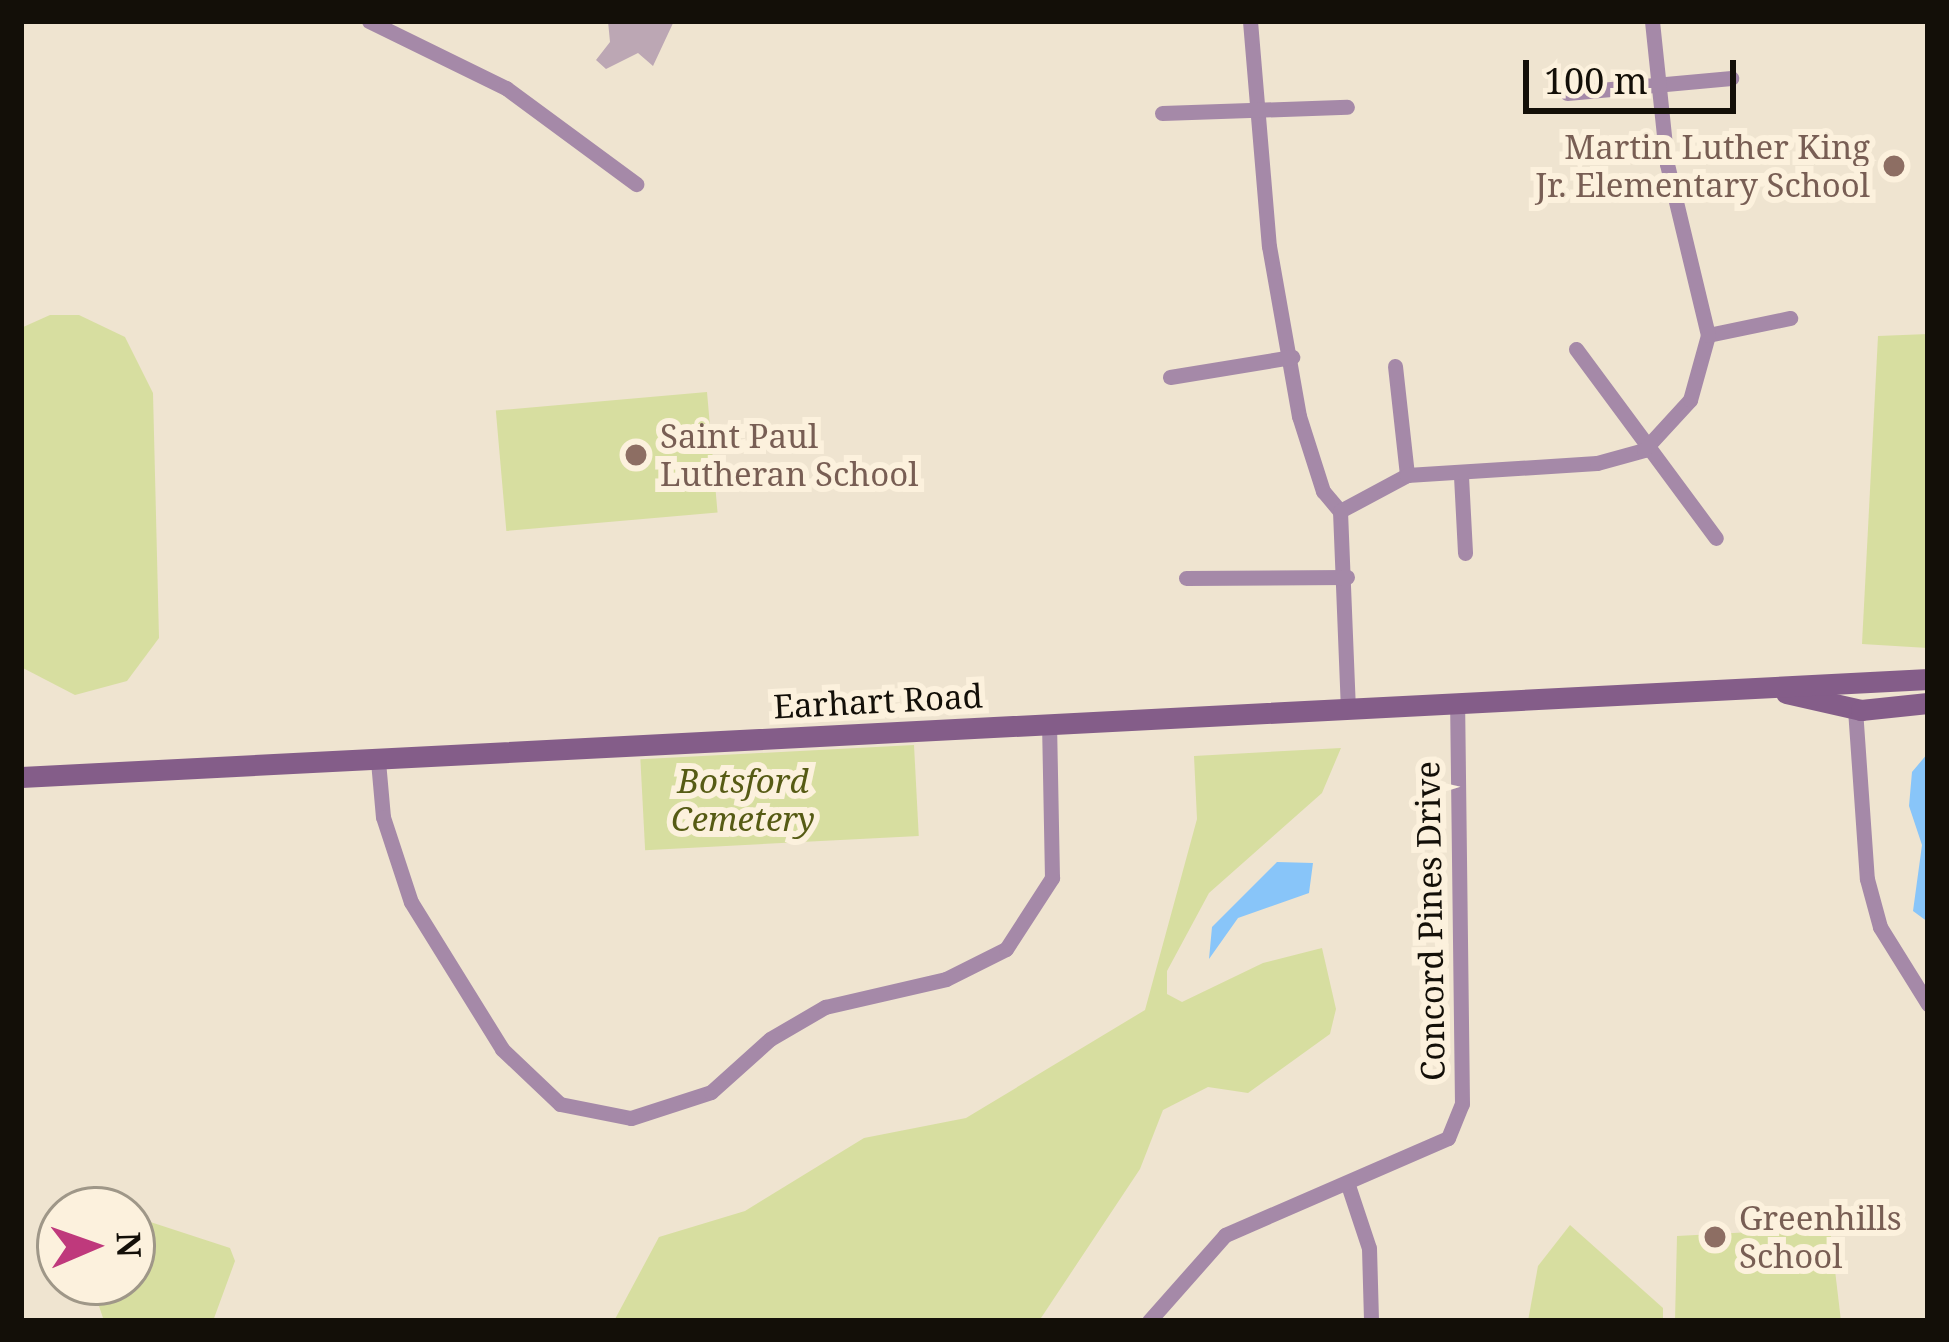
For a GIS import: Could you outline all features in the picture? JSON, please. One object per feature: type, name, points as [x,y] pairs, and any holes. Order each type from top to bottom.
[{"type":"street","points":[[369,21],[506,88],[636,184]]},
{"type":"street","points":[[1250,21],[1253,110],[1292,357],[1312,464],[1340,511],[1348,706]]},
{"type":"street","points":[[1340,511],[1407,475],[1461,476],[1644,450],[1690,400],[1708,335],[1655,86],[1652,21]]},
{"type":"street","points":[[1567,93],[1731,78]]},
{"type":"street","points":[[1162,113],[1347,107]]},
{"type":"street","points":[[1708,335],[1790,318]]},
{"type":"street","points":[[1576,350],[1644,450],[1716,538]]},
{"type":"street","points":[[1170,377],[1292,357]]},
{"type":"street","points":[[1395,367],[1407,475]]},
{"type":"street","points":[[1461,476],[1465,553]]},
{"type":"street","points":[[1186,578],[1346,577]]},
{"type":"street","name":"Earhart Road","points":[[1863,698],[1928,679]]},
{"type":"street","name":"Earhart Road","points":[[21,777],[1738,687],[1928,703]]},
{"type":"street","points":[[1863,698],[1858,787],[1880,927],[1928,1004]]},
{"type":"street","name":"Concord Pines Drive","points":[[1149,1321],[1225,1235],[1448,1138],[1462,1104],[1457,701]]},
{"type":"street","points":[[378,761],[383,817],[411,902],[502,1049],[560,1104],[631,1118],[711,1093],[770,1039],[825,1007],[946,979],[1006,950],[1052,878],[1049,724]]},
{"type":"street","points":[[1348,1185],[1369,1248],[1371,1321]]},
{"type":"green space","points":[[50,315],[79,315],[125,337],[153,393],[159,638],[127,681],[75,695],[21,667],[21,328]]},
{"type":"green space","points":[[1928,334],[1928,648],[1862,644],[1878,336]]},
{"type":"green space","points":[[707,392],[718,513],[506,531],[496,410]]},
{"type":"green space","name":"Botsford Cemetery","points":[[914,745],[919,836],[645,850],[640,759]]},
{"type":"green space","points":[[1341,748],[1322,793],[1209,893],[1167,971],[1167,994],[1182,1002],[1263,963],[1322,948],[1336,1009],[1330,1034],[1248,1093],[1208,1087],[1163,1110],[1140,1169],[1039,1321],[614,1321],[659,1237],[745,1211],[864,1138],[966,1118],[1145,1010],[1197,819],[1194,756]]},
{"type":"green space","points":[[156,1224],[230,1248],[235,1261],[213,1321],[104,1321],[99,1306],[156,1306]]},
{"type":"green space","points":[[1570,1225],[1663,1308],[1663,1321],[1528,1321],[1538,1266]]},
{"type":"green space","points":[[1830,1228],[1841,1321],[1675,1321],[1677,1236]]},
{"type":"water","points":[[1928,753],[1928,922],[1913,911],[1922,845],[1909,806],[1912,772]]},
{"type":"water","points":[[1277,862],[1313,863],[1309,893],[1238,918],[1209,959],[1212,927]]},
{"type":"building","points":[[608,21],[674,21],[653,66],[638,53],[606,69],[596,60],[610,42]]},
{"type":"place","name":"Martin Luther King Jr. Elementary School","points":[[1894,166]]},
{"type":"place","name":"Saint Paul Lutheran School","points":[[636,455]]},
{"type":"place","name":"Greenhills School","points":[[1715,1237]]}]
